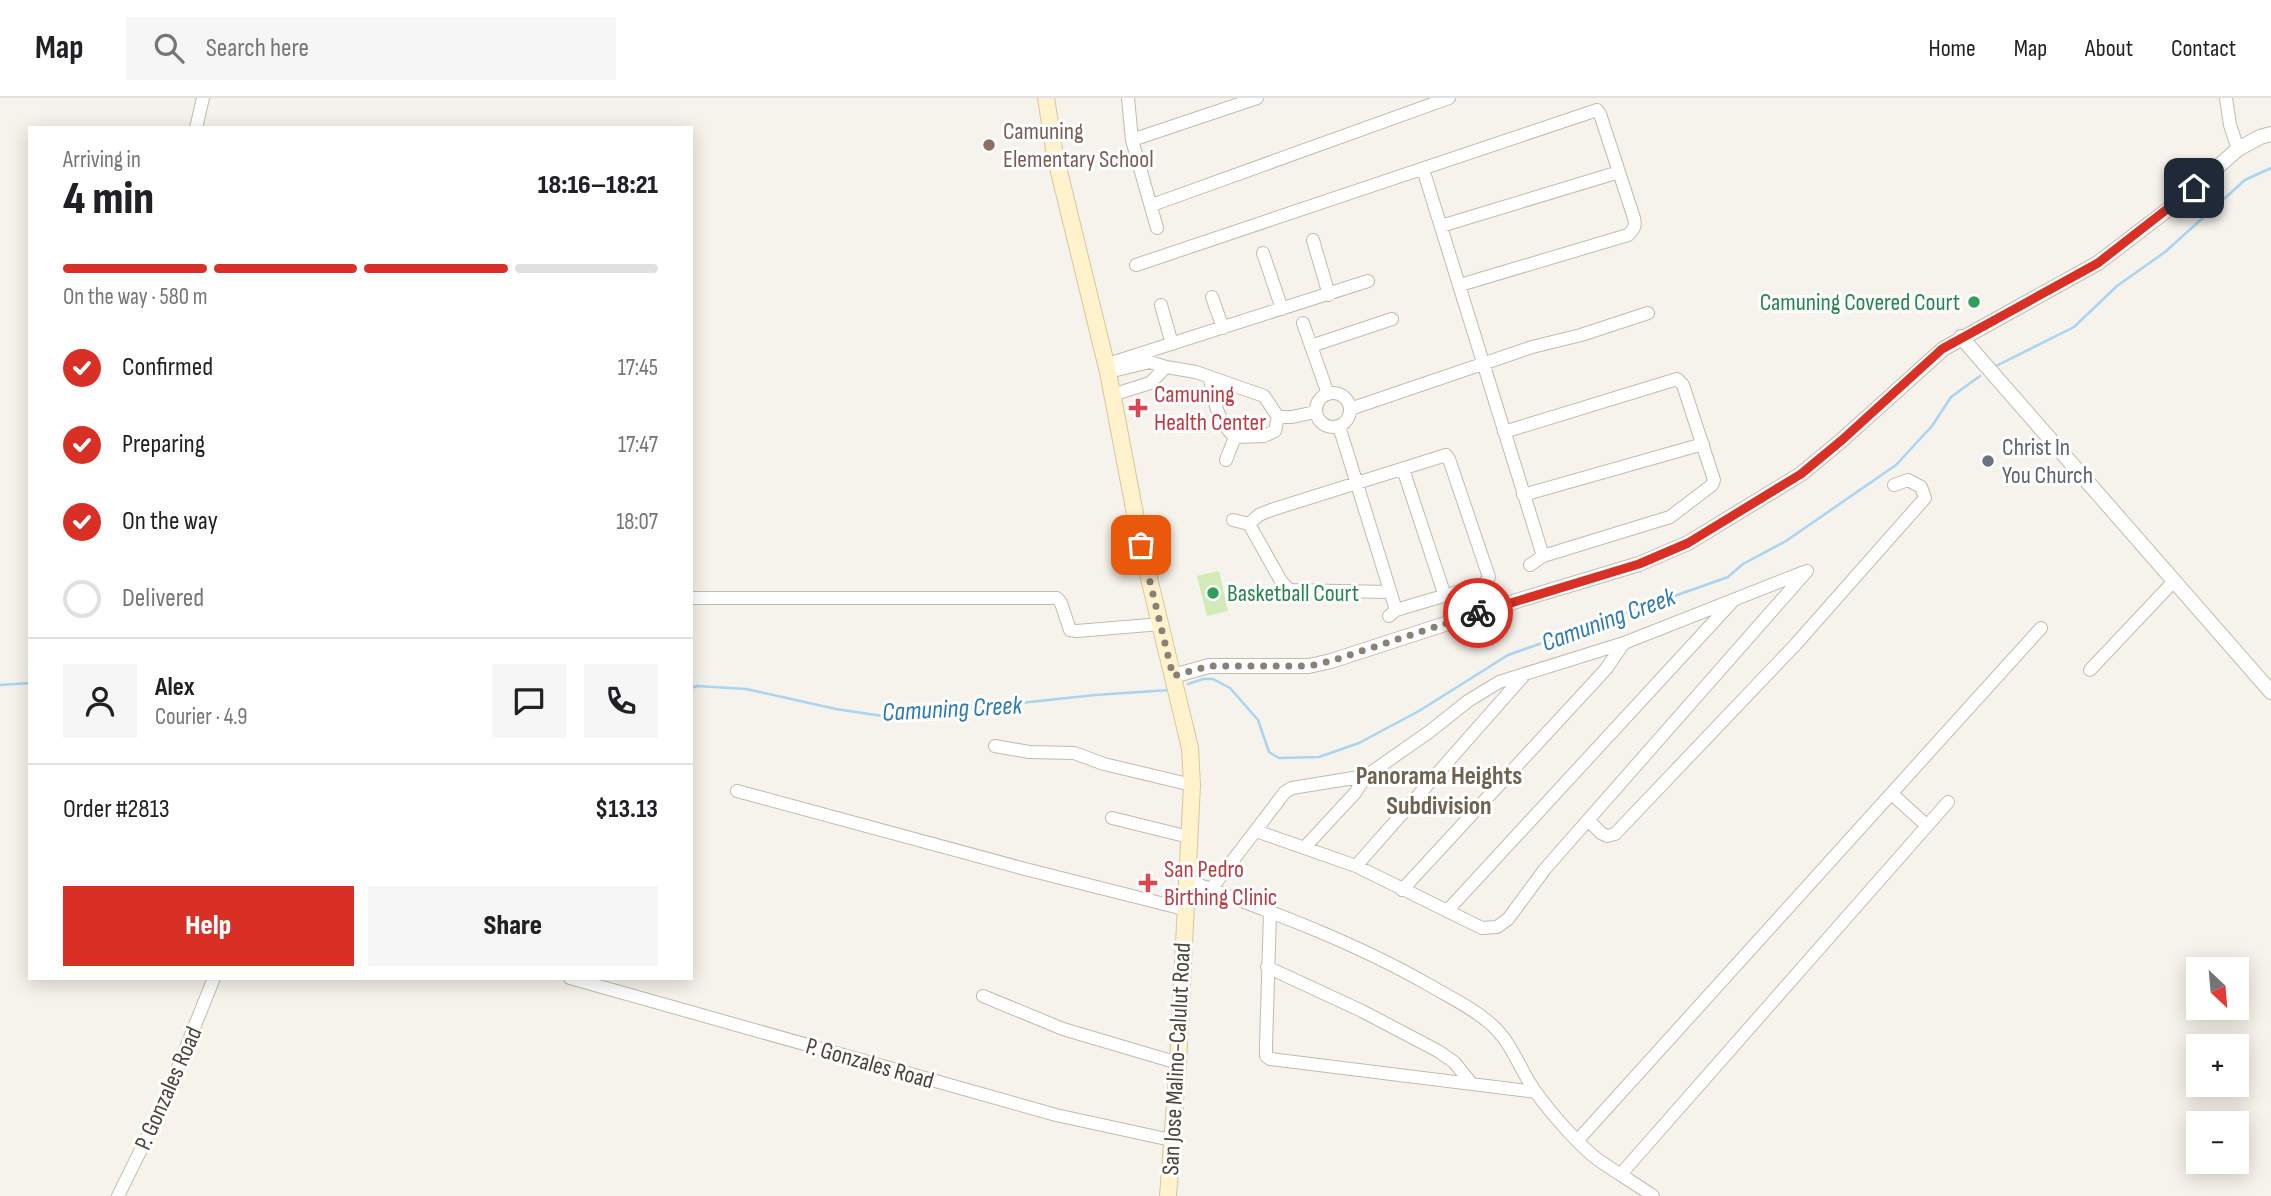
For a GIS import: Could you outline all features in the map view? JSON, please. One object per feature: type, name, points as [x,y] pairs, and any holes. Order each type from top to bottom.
[{"type":"main road","name":"San Jose Malino-Calulut Road","points":[[1046,98],[1055,155],[1107,369],[1141,545],[1190,748],[1192,785],[1178,1063],[1168,1196]]},
{"type":"street","points":[[196,126],[203,98]]},
{"type":"street","points":[[1128,98],[1132,140],[1157,228]]},
{"type":"street","points":[[1132,140],[1257,98]]},
{"type":"street","points":[[1152,205],[1449,98]]},
{"type":"street","points":[[2226,98],[2230,125],[2238,149]]},
{"type":"street","points":[[1136,265],[1597,110],[1636,225],[1628,235],[1460,285]]},
{"type":"street","points":[[1173,676],[1209,666],[1309,666],[1331,661],[1656,558],[1688,543],[1801,474],[1930,359],[1961,337],[2098,263],[2179,201],[2238,149],[2271,134]]},
{"type":"street","points":[[1423,169],[1543,556]]},
{"type":"street","points":[[1441,226],[1619,172]]},
{"type":"street","points":[[1312,240],[1329,295]]},
{"type":"street","points":[[1263,253],[1282,309]]},
{"type":"street","points":[[1107,369],[1172,344],[1368,281]]},
{"type":"street","points":[[1212,297],[1223,328]]},
{"type":"street","points":[[1161,305],[1172,344]]},
{"type":"street","points":[[1350,409],[1532,347],[1581,335],[1648,313]]},
{"type":"street","points":[[1311,346],[1392,319]]},
{"type":"street","points":[[1303,323],[1328,394]]},
{"type":"street","points":[[1961,337],[2271,692]]},
{"type":"street","points":[[1107,369],[1150,362],[1196,372],[1243,387],[1264,396],[1278,417],[1275,431],[1264,436],[1235,437],[1218,416],[1210,378]]},
{"type":"street","points":[[1112,395],[1150,383],[1166,367]]},
{"type":"street","points":[[1504,432],[1677,379],[1683,385],[1714,482],[1677,514],[1543,556],[1530,565]]},
{"type":"street","points":[[1328,394],[1337,394],[1344,398],[1350,409],[1346,420],[1339,426],[1324,425],[1315,412],[1320,399],[1328,394]]},
{"type":"street","points":[[1278,417],[1315,412]]},
{"type":"street","points":[[1249,524],[1270,510],[1356,485],[1442,455],[1449,459],[1489,577],[1484,584],[1392,613],[1389,592],[1356,485],[1339,426]]},
{"type":"street","points":[[1226,460],[1235,437]]},
{"type":"street","points":[[1523,495],[1703,444]]},
{"type":"street","points":[[1403,469],[1445,596]]},
{"type":"street","points":[[1589,821],[1601,833],[1608,836],[1615,834],[1796,644],[1925,498],[1921,487],[1908,480],[1894,485]]},
{"type":"street","points":[[1233,520],[1249,524],[1281,581],[1289,590],[1389,592]]},
{"type":"street","points":[[1256,831],[1356,866],[1482,928],[1497,928],[1508,919],[1545,869],[1807,571],[1624,643],[1499,682],[1468,701],[1366,776],[1355,793],[1305,847]]},
{"type":"street","points":[[2090,670],[2174,581]]},
{"type":"street","points":[[693,597],[1056,598],[1061,603],[1070,629],[1077,631],[1161,624]]},
{"type":"street","points":[[1448,910],[1734,599]]},
{"type":"street","points":[[1577,1140],[2041,628]]},
{"type":"street","points":[[1402,890],[1606,669],[1624,643]]},
{"type":"street","points":[[1356,866],[1526,673]]},
{"type":"street","points":[[995,746],[1029,752],[1074,753],[1104,764],[1192,785]]},
{"type":"street","points":[[1211,889],[1285,792],[1292,788],[1366,776]]},
{"type":"street","points":[[737,791],[1184,909]]},
{"type":"street","points":[[1892,794],[1926,825]]},
{"type":"street","points":[[1621,1174],[1948,802]]},
{"type":"street","points":[[1112,818],[1189,837]]},
{"type":"street","points":[[1186,880],[1300,922],[1401,969],[1475,1012],[1494,1027],[1509,1046],[1536,1092],[1577,1140],[1599,1160],[1653,1196]]},
{"type":"street","points":[[1270,912],[1266,1056],[1270,1059],[1536,1092]]},
{"type":"street","points":[[1267,967],[1362,1010],[1438,1051],[1454,1062],[1471,1083]]},
{"type":"street","name":"P. Gonzales Road","points":[[118,1196],[163,1105],[213,980]]},
{"type":"street","name":"P. Gonzales Road","points":[[577,980],[1056,1115],[1171,1140]]},
{"type":"street","points":[[984,996],[1063,1030],[1178,1063]]},
{"type":"green space","name":"Basketball Court","points":[[1219,571],[1228,611],[1207,616],[1197,576]]},
{"type":"waterway","name":"Camuning Creek","points":[[1996,366],[2074,327],[2117,286],[2165,252],[2245,180],[2271,168]]},
{"type":"waterway","name":"Camuning Creek","points":[[1188,684],[1213,679],[1230,688],[1258,720],[1269,752],[1279,758],[1319,757],[1359,743],[1419,711],[1508,655],[1728,577],[1743,564],[1786,541],[1896,465],[1932,426],[1951,397],[1980,376]]},
{"type":"waterway","name":"Camuning Creek","points":[[0,685],[28,683]]},
{"type":"waterway","name":"Camuning Creek","points":[[693,687],[746,689],[836,709],[889,717],[1095,695],[1169,690]]},
{"type":"way so far","points":[[1141,545],[1173,676],[1209,666],[1309,666],[1478,613]]},
{"type":"place","name":"Camuning Elementary School","points":[[989,145]]},
{"type":"place","name":"Camuning Covered Court","points":[[1974,302]]},
{"type":"place","name":"Camuning Health Center","points":[[1138,408]]},
{"type":"place","name":"Christ In You Church","points":[[1988,461]]},
{"type":"place","name":"Basketball Court","points":[[1213,593]]},
{"type":"place","name":"San Pedro Birthing Clinic","points":[[1148,883]]},
{"type":"district","name":"Panorama Heights Subdivision","points":[[1439,790]]},
{"type":"route","points":[[1478,613],[1639,564],[1688,543],[1801,474],[1942,349],[2098,263],[2194,188]]}]
